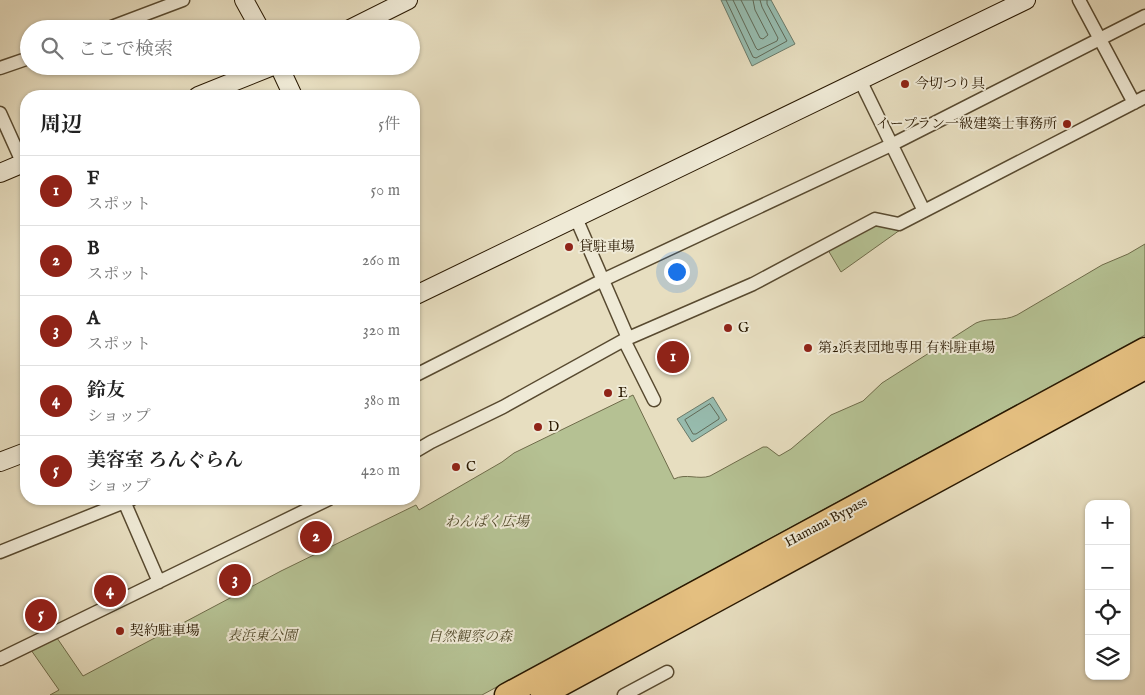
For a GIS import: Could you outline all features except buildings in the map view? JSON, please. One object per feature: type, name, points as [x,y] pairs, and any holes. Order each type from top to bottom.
[{"type":"highway","name":"Hamana Bypass","points":[[506,695],[1145,349]]},
{"type":"highway","name":"Hamana Bypass","points":[[542,695],[1145,368]]},
{"type":"street","points":[[130,20],[183,0]]},
{"type":"street","points":[[244,0],[255,20]]},
{"type":"street","points":[[368,20],[408,0]]},
{"type":"street","points":[[420,293],[1026,0]]},
{"type":"street","points":[[420,449],[503,407],[626,339],[752,284],[875,218],[899,224],[1139,100],[1099,39],[1079,0]]},
{"type":"street","points":[[420,373],[603,280],[891,145],[1145,16]]},
{"type":"street","points":[[0,68],[20,61]]},
{"type":"street","points":[[213,90],[250,75]]},
{"type":"street","points":[[282,75],[290,90]]},
{"type":"street","points":[[860,80],[924,211]]},
{"type":"street","points":[[0,113],[20,155]]},
{"type":"street","points":[[0,172],[20,164]]},
{"type":"street","points":[[576,218],[626,339],[654,400]]},
{"type":"street","points":[[0,462],[20,454]]},
{"type":"street","points":[[0,552],[115,505]]},
{"type":"street","points":[[129,505],[159,582]]},
{"type":"street","points":[[0,659],[317,505]]},
{"type":"street","points":[[624,695],[667,672]]},
{"type":"green space","points":[[875,225],[900,230],[841,272],[828,250]]},
{"type":"green space","points":[[1145,244],[1145,335],[482,695],[50,695],[59,690],[31,650],[57,638],[83,676],[281,571],[416,505],[419,510],[502,462],[514,453],[633,395],[674,479],[679,477],[710,476],[763,447],[767,447],[779,456],[791,449],[831,415],[863,401],[882,383],[976,323],[1017,315],[1102,265],[1128,254]]},
{"type":"water","points":[[721,0],[771,0],[795,44],[752,66]]},
{"type":"water","points":[[713,397],[727,420],[692,442],[677,419]]},
{"type":"place","name":"今切つり具","points":[[905,84]]},
{"type":"place","name":"イープラン一級建築士事務所","points":[[1067,124]]},
{"type":"place","name":"貸駐車場","points":[[569,247]]},
{"type":"place","name":"G","points":[[728,328]]},
{"type":"place","name":"第2浜表団地専用 有料駐車場","points":[[808,348]]},
{"type":"place","name":"F","points":[[673,357]]},
{"type":"place","name":"E","points":[[608,393]]},
{"type":"place","name":"D","points":[[538,427]]},
{"type":"place","name":"C","points":[[456,467]]},
{"type":"place","name":"B","points":[[316,537]]},
{"type":"place","name":"A","points":[[235,580]]},
{"type":"place","name":"鈴友","points":[[110,591]]},
{"type":"place","name":"美容室 ろんぐらん","points":[[41,615]]},
{"type":"place","name":"契約駐車場","points":[[120,631]]},
{"type":"park label","name":"わんぱく広場","points":[[487,522]]},
{"type":"park label","name":"表浜東公園","points":[[262,636]]},
{"type":"park label","name":"自然観察の森","points":[[470,637]]}]
